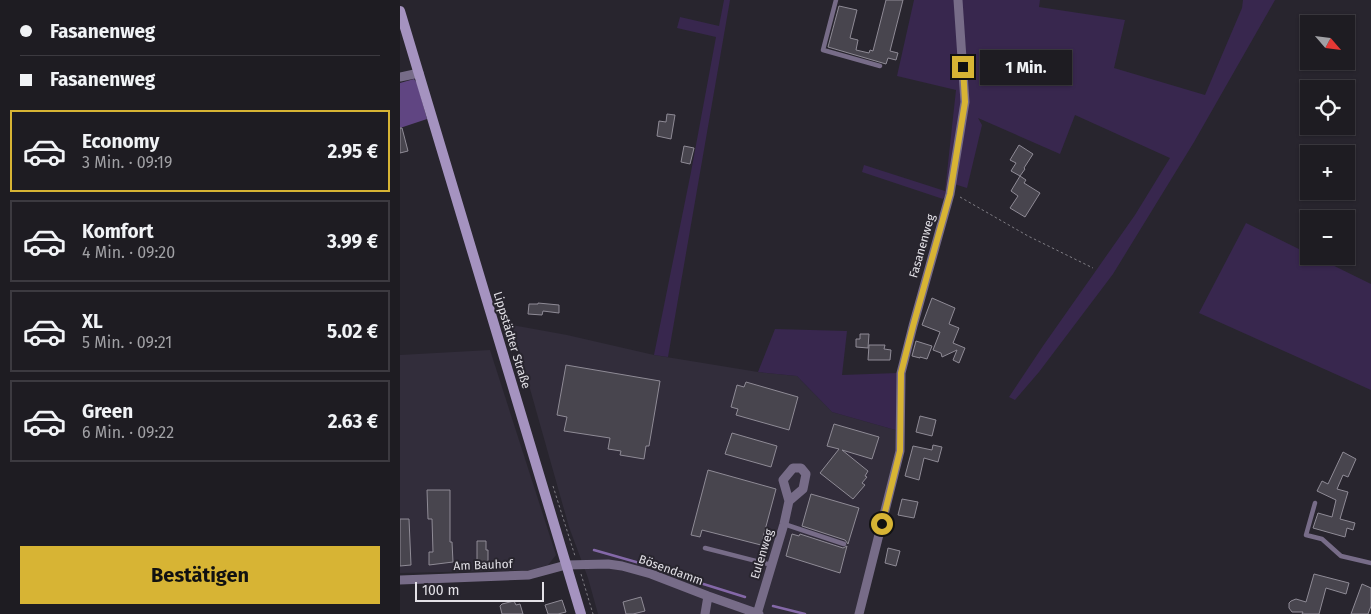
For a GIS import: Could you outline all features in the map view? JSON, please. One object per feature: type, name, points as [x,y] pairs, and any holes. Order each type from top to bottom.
[{"type":"main road","name":"Lippstädter Straße","points":[[400,11],[581,614]]},
{"type":"street","name":"Fasanenweg","points":[[860,614],[900,451],[901,373],[950,192],[965,102],[958,0]]},
{"type":"street","points":[[400,77],[419,73]]},
{"type":"street","name":"Eulenweg","points":[[758,614],[789,502]]},
{"type":"street","name":"Bösendamm","points":[[566,565],[608,564],[622,566],[651,574],[758,614]]},
{"type":"street","name":"Am Bauhof","points":[[400,580],[529,575],[566,565]]},
{"type":"street","name":"Bösendamm","points":[[705,614],[708,596]]},
{"type":"lane","points":[[836,0],[823,50],[880,66]]},
{"type":"lane","points":[[1315,503],[1306,535],[1322,539],[1342,556],[1371,563]]},
{"type":"lane","points":[[784,524],[844,544]]},
{"type":"lane","points":[[705,548],[772,565]]},
{"type":"path","points":[[950,192],[1028,236],[1093,268]]},
{"type":"shaded area","points":[[724,0],[730,0],[668,357],[654,355],[716,37],[677,28],[680,17],[719,26]]},
{"type":"shaded area","points":[[914,0],[955,0],[963,102],[947,192],[943,199],[862,172],[864,165],[945,191],[956,90],[897,76]]},
{"type":"shaded area","points":[[961,0],[1040,0],[1039,7],[1125,20],[1114,68],[1205,95],[1242,8],[1243,0],[1275,0],[1194,142],[1113,274],[1039,372],[1015,400],[1009,397],[1135,215],[1170,158],[1075,115],[1060,154],[978,118],[982,125],[967,188],[954,184],[966,53]]},
{"type":"shaded area","points":[[414,79],[417,83],[427,119],[400,128],[400,83]]},
{"type":"shaded area","points":[[1246,223],[1300,250],[1300,265],[1332,265],[1371,284],[1371,390],[1199,313]]},
{"type":"shaded area","points":[[512,325],[567,335],[654,355],[758,372],[797,376],[832,412],[899,431],[897,451],[855,614],[598,614],[588,578],[569,527]]},
{"type":"shaded area","points":[[775,329],[847,331],[842,375],[898,373],[899,431],[832,412],[797,376],[758,372]]},
{"type":"shaded area","points":[[490,350],[556,555],[548,565],[531,570],[400,573],[400,355]]},
{"type":"building","points":[[886,0],[903,0],[890,51],[898,53],[896,60],[888,58],[886,64],[828,47],[839,6],[857,10],[850,38],[858,40],[856,50],[869,53],[870,50],[873,51]]},
{"type":"building","points":[[667,114],[675,115],[671,139],[657,136],[659,121],[666,122]]},
{"type":"building","points":[[400,128],[402,128],[408,151],[400,153]]},
{"type":"building","points":[[1019,145],[1033,154],[1020,176],[1011,171],[1016,163],[1010,160]]},
{"type":"building","points":[[684,146],[694,148],[690,164],[681,162]]},
{"type":"building","points":[[1020,176],[1026,180],[1024,183],[1040,193],[1025,217],[1010,208],[1018,196],[1011,191]]},
{"type":"building","points":[[932,298],[955,308],[949,324],[959,328],[953,343],[965,348],[959,363],[953,360],[957,350],[942,357],[941,353],[933,350],[940,332],[922,325]]},
{"type":"building","points":[[529,304],[559,305],[559,313],[543,311],[542,315],[528,314]]},
{"type":"building","points":[[860,334],[869,334],[868,348],[856,347],[856,339],[860,339]]},
{"type":"building","points":[[916,341],[932,346],[927,359],[912,356]]},
{"type":"building","points":[[869,345],[885,345],[884,349],[891,350],[890,360],[868,360]]},
{"type":"building","points":[[566,365],[660,381],[649,446],[646,446],[644,459],[620,455],[621,451],[608,449],[610,438],[564,431],[567,417],[557,415]]},
{"type":"building","points":[[746,382],[798,397],[789,430],[736,415],[738,409],[731,407],[737,385],[744,387]]},
{"type":"building","points":[[920,416],[936,420],[932,436],[916,432]]},
{"type":"building","points":[[834,424],[879,437],[872,459],[842,450],[868,471],[865,476],[867,477],[862,483],[865,485],[853,499],[820,473],[839,449],[827,446]]},
{"type":"building","points":[[732,433],[777,446],[771,467],[725,454]]},
{"type":"building","points":[[933,445],[942,447],[938,462],[924,458],[919,480],[905,476],[913,446],[932,450]]},
{"type":"building","points":[[1343,452],[1356,459],[1348,477],[1343,475],[1337,489],[1348,492],[1340,519],[1355,523],[1353,530],[1347,528],[1345,537],[1313,528],[1318,513],[1332,517],[1336,500],[1317,491],[1322,481],[1328,484]]},
{"type":"building","points":[[708,470],[776,489],[761,545],[702,530],[700,537],[691,535]]},
{"type":"building","points":[[427,490],[450,490],[450,542],[452,542],[453,562],[429,565],[429,552],[433,552],[432,519],[428,519]]},
{"type":"building","points":[[811,494],[859,508],[848,544],[845,540],[802,526]]},
{"type":"building","points":[[902,499],[918,502],[914,518],[898,515]]},
{"type":"building","points":[[400,519],[409,519],[411,565],[400,566]]},
{"type":"building","points":[[792,534],[799,536],[800,534],[843,548],[847,546],[840,573],[786,556]]},
{"type":"building","points":[[477,541],[486,541],[488,564],[477,564]]},
{"type":"building","points":[[888,548],[900,551],[896,566],[885,563]]},
{"type":"building","points":[[1314,574],[1349,583],[1346,594],[1326,588],[1319,614],[1292,612],[1289,608],[1291,601],[1296,599],[1306,602]]},
{"type":"building","points":[[1362,584],[1371,588],[1371,606],[1368,614],[1351,614]]},
{"type":"building","points":[[641,597],[645,611],[626,614],[623,602]]},
{"type":"building","points":[[562,600],[566,612],[548,614],[545,605]]},
{"type":"building","points":[[514,601],[516,605],[520,604],[523,614],[502,614],[500,606]]},
{"type":"waterway","points":[[594,550],[643,564]]},
{"type":"waterway","points":[[681,577],[745,597]]},
{"type":"waterway","points":[[773,606],[805,614]]},
{"type":"route","points":[[882,524],[900,451],[901,373],[950,194],[965,102],[963,67]]}]
